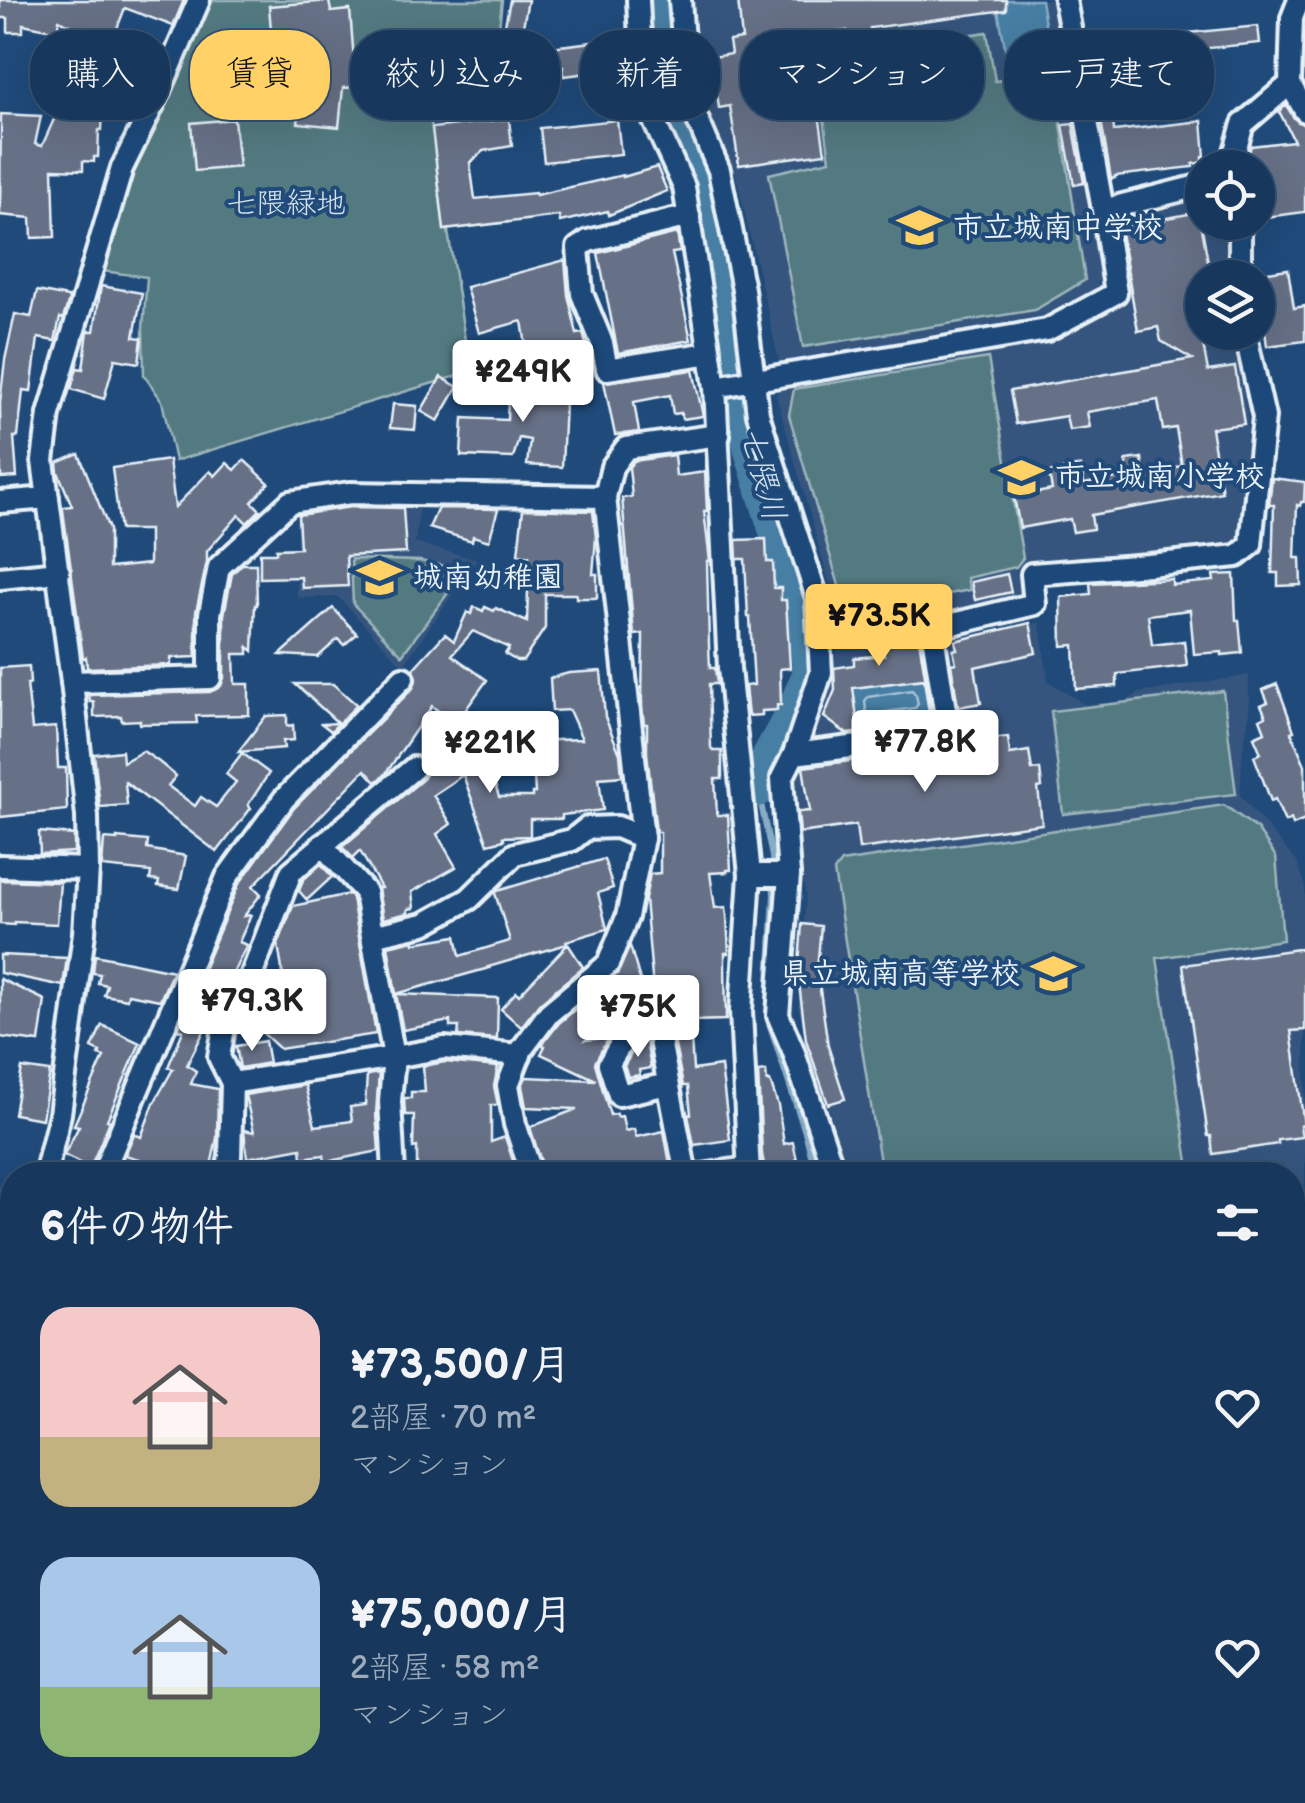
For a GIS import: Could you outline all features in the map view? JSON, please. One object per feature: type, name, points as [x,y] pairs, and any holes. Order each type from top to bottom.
[{"type":"street","points":[[48,1162],[60,1114],[84,934],[88,869],[87,816],[43,460],[49,414],[122,168],[199,0]]},
{"type":"street","points":[[638,0],[644,97],[684,188],[715,387],[730,668],[770,875],[778,1015],[794,1050],[830,1162]]},
{"type":"street","points":[[680,0],[687,95],[719,170],[743,290],[758,414],[817,598],[821,673],[782,778],[770,875],[740,1010],[748,1162]]},
{"type":"street","points":[[715,387],[1047,330],[1116,294],[1065,0]]},
{"type":"street","points":[[1235,150],[1243,124],[1299,95],[1292,18],[1299,0]]},
{"type":"street","points":[[1103,210],[1185,189]]},
{"type":"street","points":[[689,216],[588,241],[578,248],[582,294],[602,343],[606,369],[710,353]]},
{"type":"street","points":[[794,754],[949,735],[932,629],[1035,604],[1032,574],[1237,556],[1251,545],[1264,417],[1248,350]]},
{"type":"street","points":[[528,1162],[508,1085],[520,1055],[549,1014],[608,964],[627,917],[643,838],[605,497],[612,467],[626,448],[719,434]]},
{"type":"street","points":[[72,682],[210,678],[210,614],[219,567],[290,502],[350,493],[605,497]]},
{"type":"street","points":[[0,502],[48,498]]},
{"type":"street","points":[[0,578],[58,572]]},
{"type":"street","points":[[107,1162],[227,877],[284,799],[403,678]]},
{"type":"street","points":[[229,1162],[232,1084],[219,1057],[226,1016],[250,979],[291,872],[414,768]]},
{"type":"street","points":[[372,936],[424,924],[469,899],[515,854],[572,840],[587,828],[617,826],[643,838]]},
{"type":"street","points":[[322,845],[365,892],[394,1057],[390,1100],[393,1162]]},
{"type":"street","points":[[0,866],[88,869]]},
{"type":"street","points":[[232,1084],[444,1048],[520,1055]]},
{"type":"street","points":[[668,1084],[683,1162]]},
{"type":"shaded area","name":"市立城南中学校","points":[[694,0],[1055,0],[1060,30],[1004,30],[1004,120],[1075,120],[1100,276],[1097,287],[1042,316],[779,361],[737,179],[713,120],[720,120],[720,30],[696,30]]},
{"type":"shaded area","name":"市立城南小学校","points":[[1185,202],[1185,240],[1231,240],[1232,260],[1185,260],[1185,350],[1235,350],[1248,416],[1243,537],[1230,549],[1025,566],[1026,595],[1021,603],[927,624],[939,729],[813,744],[830,689],[841,625],[776,395],[782,385],[1036,343],[1127,294],[1117,218]]},
{"type":"shaded area","name":"城南幼稚園","points":[[420,501],[415,543],[477,559],[403,666],[338,597],[297,598],[296,506]]},
{"type":"shaded area","name":"県立城南高等学校","points":[[1040,623],[1048,681],[1084,704],[1126,702],[1138,693],[1249,675],[1249,716],[1240,795],[1297,862],[1305,884],[1305,1162],[845,1162],[798,1007],[806,896],[793,818],[800,763],[959,743],[942,640]]},
{"type":"green space","name":"七隈緑地","points":[[199,0],[502,0],[499,28],[350,30],[350,120],[431,120],[470,372],[175,461],[162,401],[144,375],[147,277],[102,271],[129,175],[151,120],[170,120],[170,72]]},
{"type":"green space","points":[[987,32],[995,81],[1004,80],[1004,120],[1060,120],[1085,280],[1035,310],[803,347],[769,174],[830,160],[824,120],[984,120]]},
{"type":"green space","points":[[988,358],[1023,558],[1016,567],[967,578],[970,590],[847,613],[789,415],[794,389]]},
{"type":"green space","points":[[351,559],[420,561],[465,570],[402,655],[353,604]]},
{"type":"green space","points":[[1223,691],[1236,794],[1063,814],[1051,711]]},
{"type":"green space","points":[[1224,805],[1257,829],[1276,857],[1283,940],[1157,958],[1188,1162],[880,1162],[834,871],[841,862]]},
{"type":"water","points":[[996,0],[1041,0],[1046,30],[1004,30],[1004,41]]},
{"type":"water","points":[[924,679],[930,716],[858,726],[853,688]]},
{"type":"building","points":[[0,0],[184,0],[173,26],[125,8],[116,30],[81,30],[59,20],[57,30],[23,24],[23,32],[8,32],[8,18],[0,18]]},
{"type":"building","points":[[510,0],[528,0],[522,30],[504,30]]},
{"type":"building","points":[[738,0],[1006,0],[1006,10],[870,30],[741,30]]},
{"type":"building","points":[[329,1],[331,12],[350,10],[350,87],[343,88],[339,127],[298,123],[330,120],[330,30],[271,30],[269,6]]},
{"type":"building","points":[[1258,26],[1260,43],[1214,48],[1214,30]]},
{"type":"building","points":[[740,39],[740,120],[820,120],[825,153],[739,165],[730,106],[720,108],[720,56],[731,54],[729,41]]},
{"type":"building","points":[[580,44],[580,74],[564,76],[560,46]]},
{"type":"building","points":[[1286,105],[1305,126],[1305,212],[1275,216],[1275,150],[1250,150],[1251,146],[1294,141],[1279,111]]},
{"type":"building","points":[[1,114],[40,120],[35,144],[42,146],[54,120],[103,120],[94,162],[83,161],[83,170],[53,169],[55,237],[32,238],[31,218],[0,215]]},
{"type":"building","points":[[234,120],[239,167],[195,171],[191,123]]},
{"type":"building","points":[[509,120],[512,146],[483,151],[470,163],[475,199],[536,195],[657,167],[667,191],[609,215],[608,211],[560,222],[559,216],[444,230],[432,128]]},
{"type":"building","points":[[617,120],[621,154],[544,162],[540,128]]},
{"type":"building","points":[[1101,120],[1113,120],[1114,131],[1202,121],[1204,150],[1185,150],[1185,168],[1111,179]]},
{"type":"building","points":[[1073,124],[1084,183],[1074,185],[1063,125]]},
{"type":"building","points":[[1185,215],[1185,240],[1204,240],[1208,260],[1185,260],[1185,350],[1204,350],[1208,371],[1235,367],[1244,424],[1211,428],[1222,492],[1091,515],[1093,529],[1073,532],[1070,519],[1020,528],[1014,497],[1052,490],[1049,473],[1081,466],[1084,484],[1128,476],[1126,460],[1142,458],[1144,473],[1182,466],[1176,428],[1163,430],[1158,400],[1087,412],[1090,427],[1069,430],[1066,416],[1016,424],[1010,391],[1192,359],[1161,341],[1158,327],[1138,331],[1120,227]]},
{"type":"building","points":[[677,233],[680,252],[672,253],[691,340],[618,353],[598,253]]},
{"type":"building","points":[[565,260],[577,334],[583,333],[587,348],[528,358],[522,321],[479,333],[466,287]]},
{"type":"building","points":[[1288,269],[1294,308],[1305,306],[1305,341],[1275,345],[1275,271]]},
{"type":"building","points":[[101,286],[142,293],[134,337],[142,338],[139,363],[115,359],[104,399],[71,389],[77,368],[83,369],[88,331],[94,331]]},
{"type":"building","points":[[37,291],[69,300],[55,341],[38,338],[31,391],[23,390],[18,437],[14,437],[17,477],[1,478],[0,402],[5,360],[15,314],[31,317]]},
{"type":"building","points":[[693,370],[703,416],[682,419],[681,413],[673,414],[670,395],[634,402],[639,432],[615,435],[604,382]]},
{"type":"building","points":[[441,377],[458,387],[438,421],[421,411]]},
{"type":"building","points":[[509,378],[566,381],[562,467],[527,465],[530,440],[519,438],[513,458],[461,456],[463,418],[507,420]]},
{"type":"building","points":[[393,404],[417,406],[415,430],[390,428]]},
{"type":"building","points":[[79,454],[109,529],[109,568],[149,564],[149,530],[120,530],[112,468],[169,460],[175,507],[210,471],[215,476],[227,463],[235,470],[244,460],[269,483],[252,502],[260,510],[247,523],[239,515],[207,551],[196,612],[196,657],[171,658],[171,665],[87,668],[63,510],[72,506],[57,463]]},
{"type":"building","points":[[674,455],[676,476],[705,472],[710,668],[715,668],[717,684],[709,684],[711,748],[722,751],[722,779],[715,779],[717,815],[728,815],[731,870],[710,873],[715,908],[726,907],[726,1020],[690,1021],[693,1070],[721,1066],[730,1140],[694,1145],[688,1086],[683,1086],[672,1030],[671,999],[654,1000],[645,899],[650,874],[660,873],[660,832],[656,832],[642,706],[643,634],[634,635],[622,498],[632,497],[629,467],[634,461]]},
{"type":"building","points":[[1272,478],[1305,482],[1304,502],[1297,505],[1295,558],[1300,558],[1301,585],[1278,586],[1278,573],[1272,573]]},
{"type":"building","points":[[351,507],[403,508],[406,553],[346,556],[348,586],[302,588],[301,577],[260,578],[260,553],[300,548],[298,515]]},
{"type":"building","points":[[438,508],[498,509],[489,541],[473,536],[472,541],[429,528]]},
{"type":"building","points":[[523,509],[593,511],[597,598],[545,594],[545,628],[523,661],[505,654],[509,648],[473,631],[452,655],[487,680],[459,719],[450,720],[432,706],[384,776],[376,782],[365,770],[253,886],[261,894],[244,916],[251,915],[239,942],[247,945],[187,1065],[196,1071],[191,1084],[218,1089],[217,1138],[212,1162],[148,1162],[125,1155],[134,1134],[141,1137],[173,1069],[168,1067],[183,1031],[178,1029],[239,884],[294,808],[413,688],[413,669],[445,634],[454,641],[467,612],[471,614],[474,607],[483,611],[485,607],[494,611],[496,608],[527,622],[529,556],[518,554]]},
{"type":"building","points":[[766,539],[767,562],[773,562],[774,588],[781,588],[781,600],[786,600],[790,668],[780,669],[781,705],[777,705],[777,710],[748,716],[745,686],[754,685],[750,617],[745,559],[737,559],[736,540]]},
{"type":"building","points":[[242,564],[256,564],[253,651],[248,647],[248,654],[234,654],[235,684],[249,684],[249,715],[196,716],[197,723],[140,724],[140,720],[122,721],[121,716],[94,717],[94,702],[90,702],[89,695],[210,692],[221,686],[224,615],[232,574]]},
{"type":"building","points":[[1007,574],[1011,592],[975,600],[971,582]]},
{"type":"building","points":[[1234,574],[1242,653],[1194,654],[1190,610],[1148,615],[1152,645],[1184,641],[1187,666],[1117,674],[1117,686],[1076,689],[1074,645],[1062,646],[1061,597],[1091,594],[1090,583],[1172,579],[1172,585],[1214,581],[1213,575]]},
{"type":"building","points":[[913,605],[931,711],[924,679],[853,688],[858,726],[901,720],[902,727],[847,734],[824,717],[835,690],[834,668],[854,665],[854,658],[884,655],[876,611]]},
{"type":"building","points":[[333,608],[357,634],[344,645],[338,639],[318,657],[280,655]]},
{"type":"building","points":[[1030,623],[1036,653],[975,667],[981,703],[958,707],[951,664],[956,663],[955,641]]},
{"type":"building","points":[[29,666],[32,729],[56,727],[58,768],[66,768],[67,810],[0,817],[0,668]]},
{"type":"building","points":[[601,671],[605,717],[620,754],[622,776],[599,778],[603,810],[562,815],[562,819],[530,819],[530,836],[503,837],[504,840],[488,844],[463,775],[433,795],[451,824],[437,834],[456,867],[412,892],[414,908],[408,909],[408,913],[383,919],[381,888],[360,851],[353,858],[342,847],[424,778],[428,767],[420,756],[451,734],[452,745],[481,744],[499,797],[532,797],[532,741],[582,739],[569,710],[552,711],[550,678]]},
{"type":"building","points":[[295,684],[333,684],[357,705],[331,731],[322,724],[338,723]]},
{"type":"building","points":[[1277,684],[1305,765],[1305,820],[1293,825],[1291,819],[1285,822],[1275,799],[1271,801],[1254,756],[1261,753],[1254,737],[1265,732],[1260,719],[1266,716],[1261,705],[1268,702],[1263,690]]},
{"type":"building","points":[[287,715],[287,726],[293,725],[294,740],[283,741],[284,748],[238,752],[266,716]]},
{"type":"building","points":[[1008,737],[1010,754],[1029,751],[1032,770],[1040,769],[1042,824],[859,849],[856,825],[800,833],[798,812],[810,811],[803,767],[906,754],[908,767],[952,761],[950,749],[960,742]]},
{"type":"building","points":[[122,751],[123,762],[143,751],[159,762],[176,776],[168,786],[195,806],[201,797],[216,807],[236,782],[226,774],[242,753],[269,773],[248,805],[251,808],[217,852],[125,782],[127,805],[100,807],[94,754]]},
{"type":"building","points":[[39,832],[74,835],[74,852],[40,854]]},
{"type":"building","points":[[104,839],[148,841],[147,849],[186,856],[179,889],[158,886],[159,881],[150,880],[151,872],[102,867]]},
{"type":"building","points":[[604,859],[613,888],[598,893],[607,929],[396,994],[388,946],[456,936],[460,956],[510,941],[497,891]]},
{"type":"building","points":[[321,864],[332,877],[307,900],[299,891],[303,880]]},
{"type":"building","points":[[0,880],[60,882],[57,924],[0,924]]},
{"type":"building","points":[[349,894],[376,1034],[280,1049],[243,1015],[258,991],[269,1001],[273,979],[284,981],[278,945],[293,906]]},
{"type":"building","points":[[802,924],[821,926],[817,969],[828,1046],[845,1099],[828,1104],[806,1040],[798,976]]},
{"type":"building","points":[[568,944],[583,967],[540,1003],[521,1027],[501,1009]]},
{"type":"building","points":[[630,946],[646,1000],[627,1001],[586,1040],[608,1038],[595,1063],[610,1115],[622,1116],[625,1131],[634,1129],[636,1137],[664,1131],[670,1162],[541,1162],[530,1127],[577,1109],[526,1107],[522,1086],[526,1077],[596,1080],[541,1054],[545,1046],[542,1045],[559,1023],[617,974]]},
{"type":"building","points":[[1305,948],[1305,1030],[1291,1031],[1304,1125],[1300,1126],[1302,1137],[1213,1154],[1183,965]]},
{"type":"building","points":[[0,955],[67,958],[63,986],[0,973]]},
{"type":"building","points":[[95,955],[173,971],[160,1000],[128,994],[127,999],[104,995],[107,985],[98,983],[100,974],[93,973]]},
{"type":"building","points":[[0,979],[45,1000],[39,1042],[0,1037]]},
{"type":"building","points":[[396,994],[498,998],[497,1039],[458,1036],[459,1027],[450,1027],[450,1021],[403,1030]]},
{"type":"building","points":[[102,1025],[140,1043],[93,1162],[78,1162],[64,1155],[104,1057],[92,1048]]},
{"type":"building","points":[[265,1041],[269,1063],[240,1068],[236,1046]]},
{"type":"building","points":[[646,1041],[651,1068],[628,1077],[624,1066],[638,1042]]},
{"type":"building","points":[[445,1062],[498,1067],[494,1086],[498,1105],[491,1105],[491,1142],[505,1137],[514,1162],[417,1162],[417,1147],[413,1148],[414,1115],[405,1115],[404,1098],[411,1098],[411,1092],[425,1092],[423,1066]]},
{"type":"building","points":[[22,1068],[50,1072],[42,1119],[14,1114]]},
{"type":"building","points":[[766,1071],[778,1105],[784,1144],[793,1142],[797,1162],[764,1162],[758,1072]]},
{"type":"building","points":[[379,1073],[379,1151],[325,1162],[324,1155],[302,1158],[301,1148],[247,1158],[244,1130],[254,1132],[245,1095],[305,1085],[315,1126],[352,1121],[350,1107],[365,1105],[367,1075]]},
{"type":"waterway","name":"七隈川","points":[[661,0],[670,101],[703,175],[732,321],[739,391],[751,449],[806,627],[810,673],[758,789]]},
{"type":"waterway","name":"七隈川","points":[[758,789],[772,857],[774,895],[767,1017],[813,1162]]},
{"type":"place","name":"市立城南中学校","points":[[920,228]]},
{"type":"place","name":"市立城南小学校","points":[[1022,477]]},
{"type":"place","name":"城南幼稚園","points":[[380,578]]},
{"type":"place","name":"県立城南高等学校","points":[[1053,974]]}]
